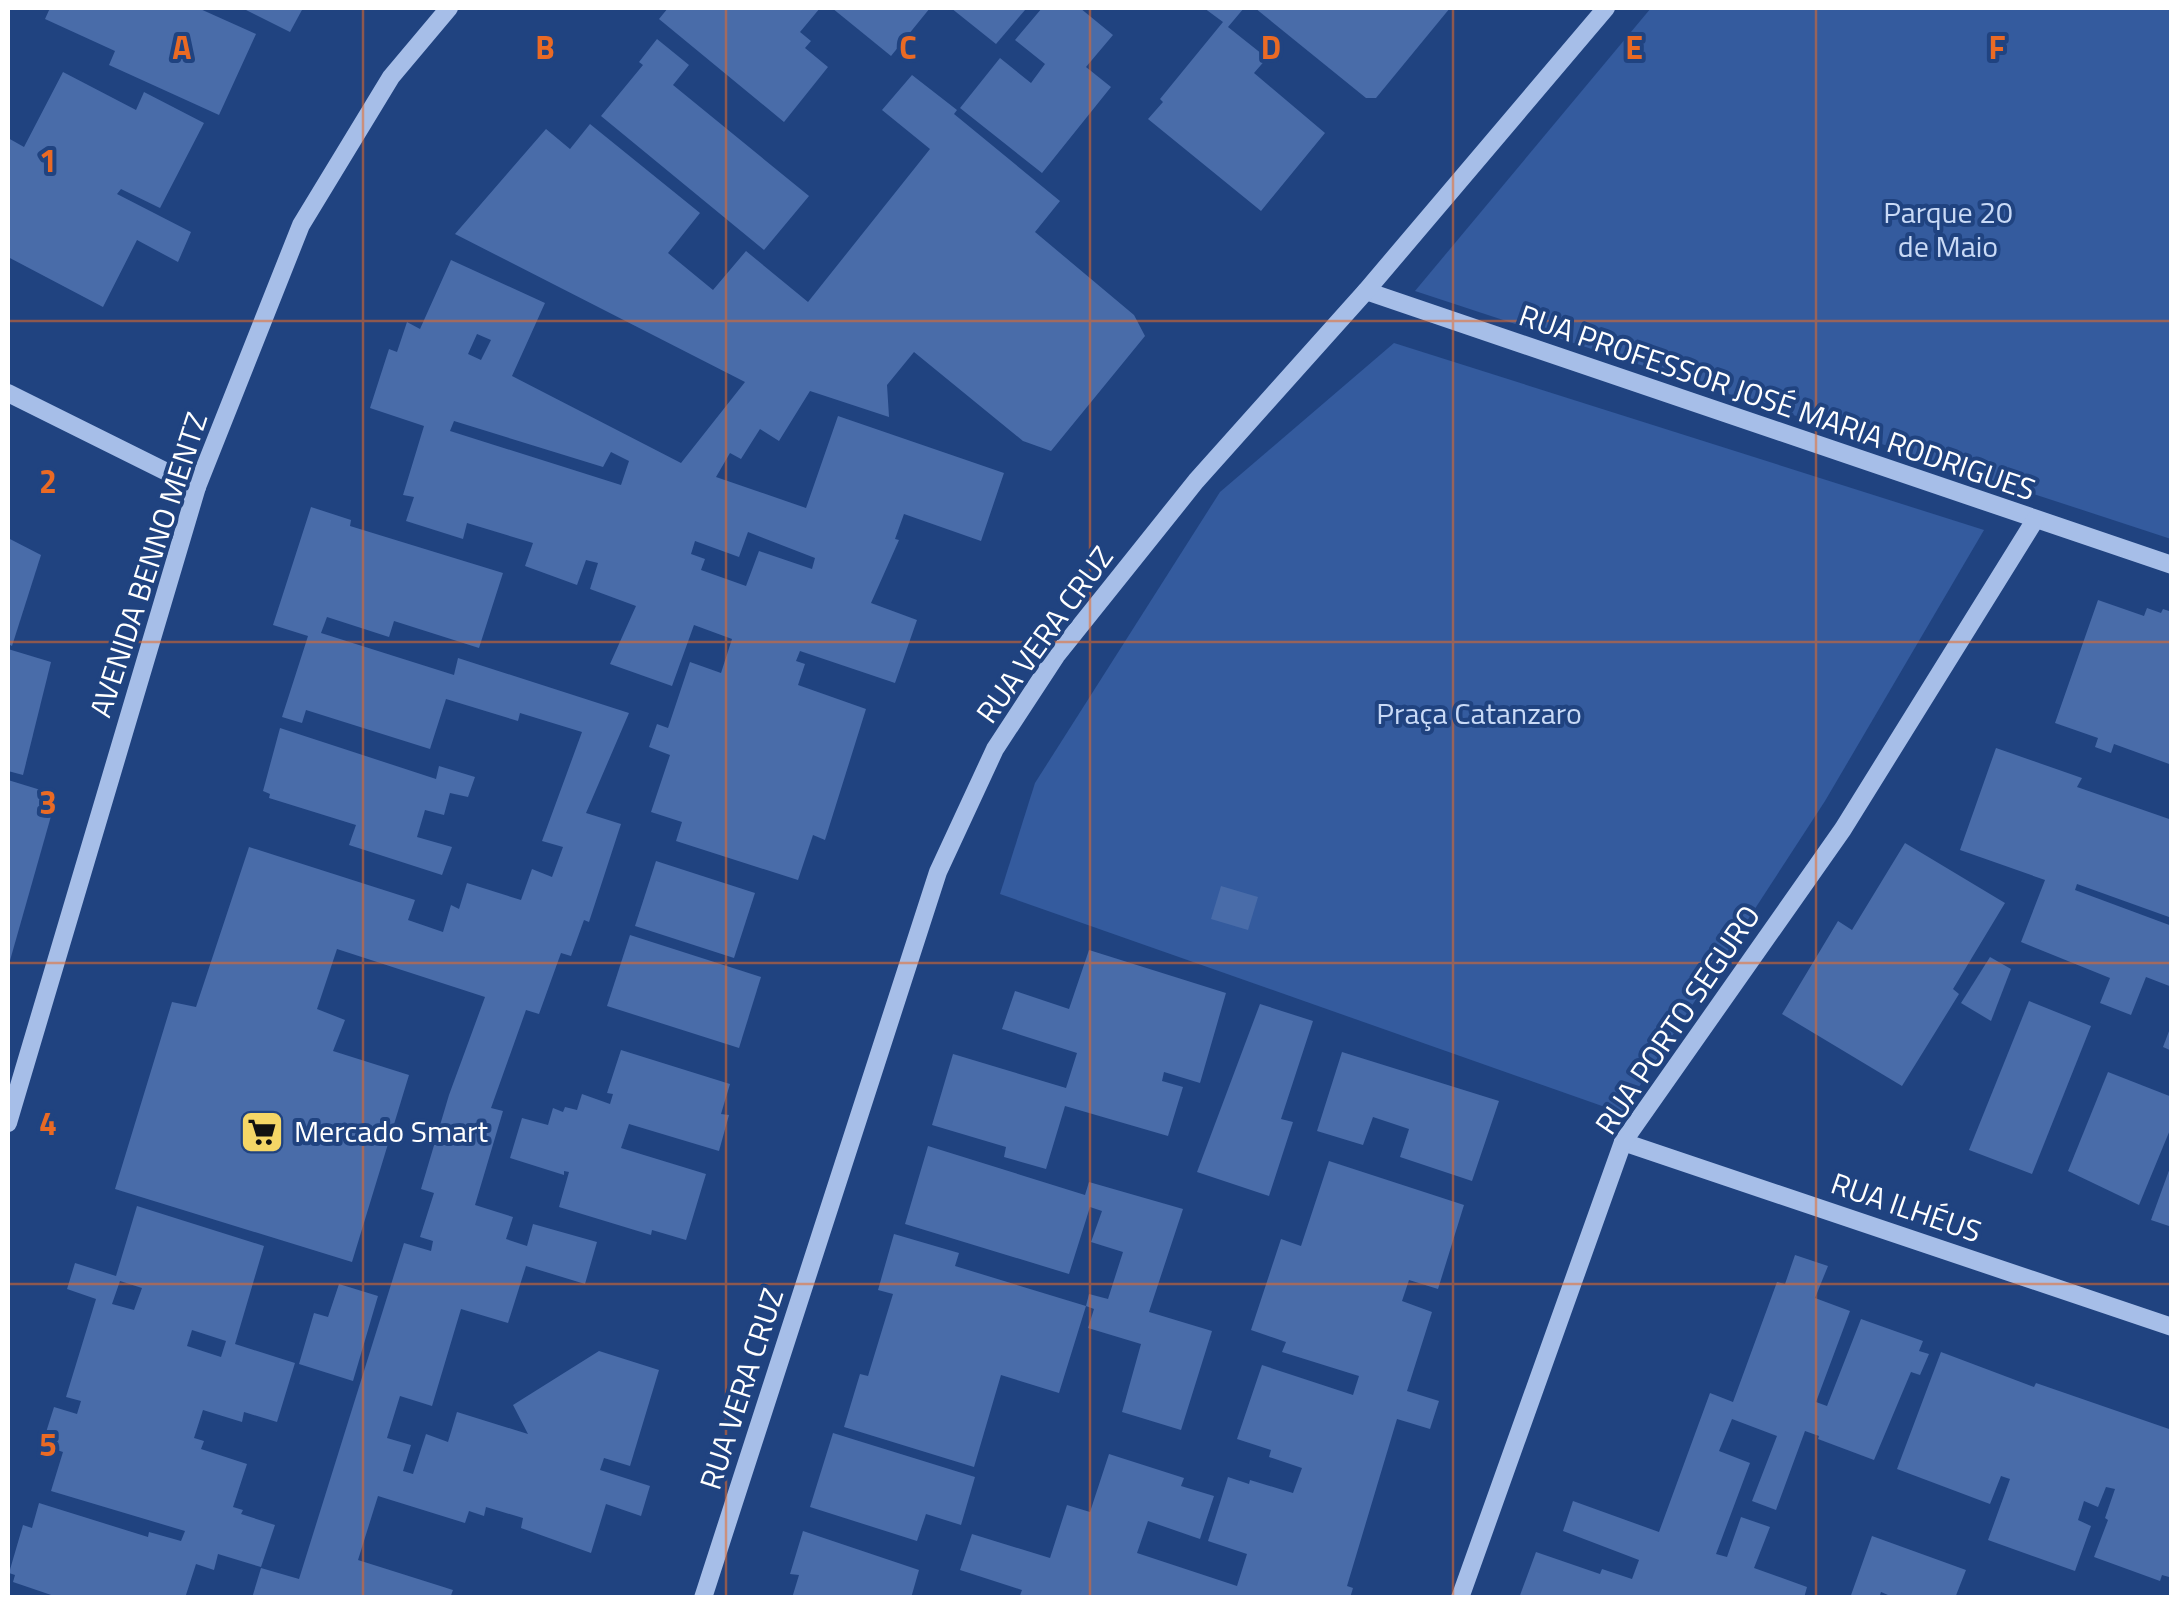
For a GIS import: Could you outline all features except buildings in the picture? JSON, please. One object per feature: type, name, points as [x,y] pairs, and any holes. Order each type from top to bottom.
[{"type":"street","name":"AVENIDA BENNO MENTZ","points":[[8,1124],[197,487],[301,225],[391,77],[449,8]]},
{"type":"street","name":"RUA VERA CRUZ","points":[[703,1598],[938,872],[995,750],[1056,656],[1196,481],[1366,291],[1606,8]]},
{"type":"street","name":"RUA PROFESSOR JOSÉ MARIA RODRIGUES","points":[[1366,291],[2172,565]]},
{"type":"street","points":[[8,393],[197,487]]},
{"type":"street","name":"RUA PORTO SEGURO","points":[[1460,1598],[1623,1142],[1844,829],[2035,520]]},
{"type":"street","name":"RUA ILHÉUS","points":[[1623,1142],[2172,1327]]},
{"type":"green space","name":"Parque 20 de Maio","points":[[1651,8],[2171,8],[2171,539],[1415,291]]},
{"type":"green space","name":"Praça Catanzaro","points":[[1394,343],[1984,530],[1825,801],[1622,1113],[1000,894],[1035,783],[1220,492]]},
{"type":"place","name":"Mercado Smart","points":[[262,1132]]}]
